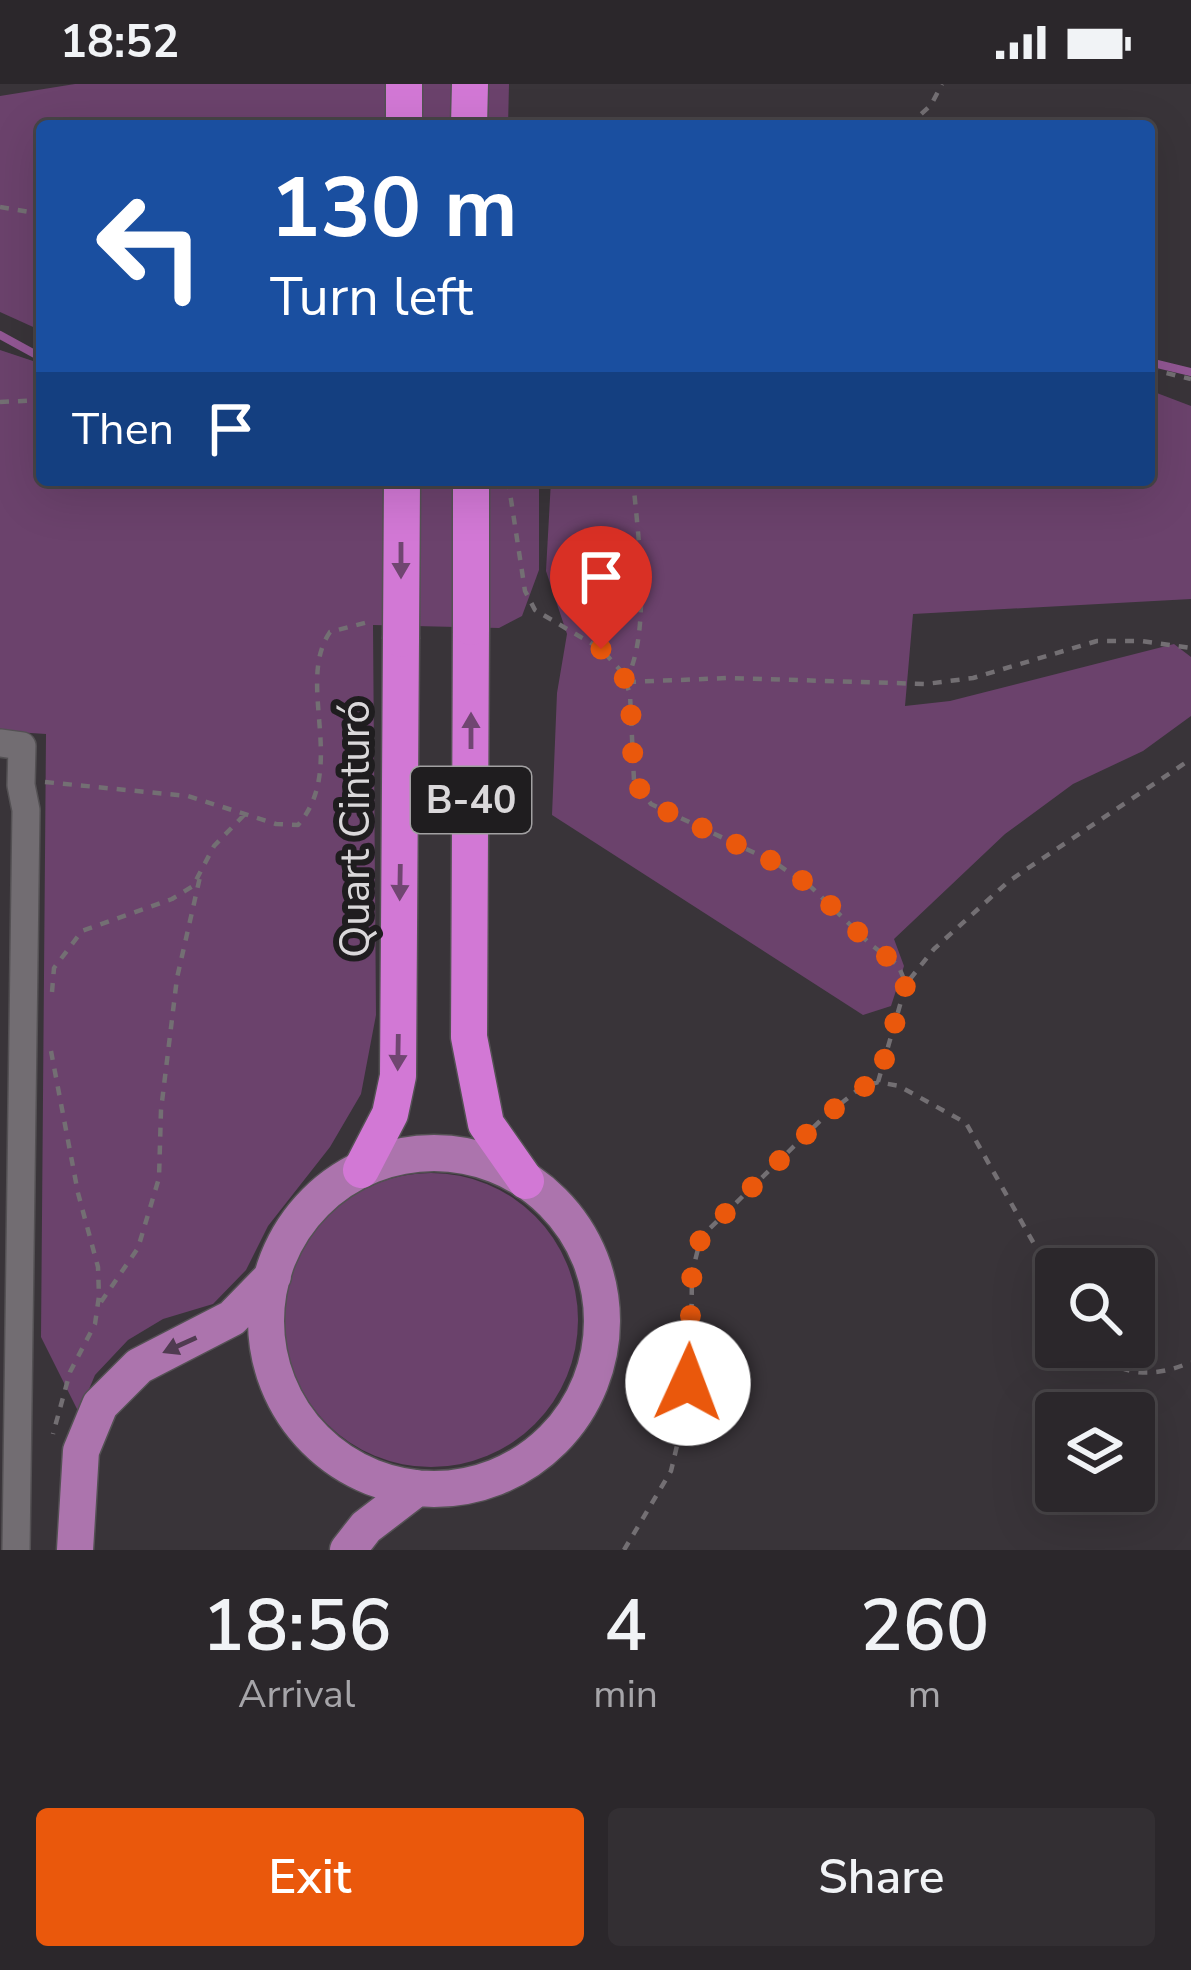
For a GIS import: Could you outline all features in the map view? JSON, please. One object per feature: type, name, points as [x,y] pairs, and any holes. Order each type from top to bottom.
[{"type":"highway","points":[[404,84],[404,120]]},
{"type":"highway","points":[[469,120],[470,84]]},
{"type":"highway","name":"Quart Cinturó","points":[[362,1170],[385,1127],[398,1076],[388,630],[401,486]]},
{"type":"highway","name":"B-40","points":[[471,486],[469,1037],[486,1124],[526,1180]]},
{"type":"main road","points":[[445,1153],[488,1162],[526,1180],[562,1212],[593,1267],[602,1313],[592,1376],[571,1418],[526,1462],[467,1486],[417,1488],[370,1476],[341,1461],[296,1416],[270,1357],[267,1308],[287,1240],[310,1208],[339,1183],[402,1156],[445,1153]]},
{"type":"main road","points":[[76,1550],[81,1451],[100,1405],[139,1366],[232,1318],[273,1276]]},
{"type":"main road","points":[[348,1550],[366,1527],[417,1488]]},
{"type":"street","points":[[11,745],[26,810],[11,1118],[9,1438],[16,1550]]},
{"type":"path","points":[[915,120],[931,105],[942,84]]},
{"type":"path","points":[[0,207],[36,213]]},
{"type":"path","points":[[1155,370],[1191,379]]},
{"type":"path","points":[[0,402],[36,401]]},
{"type":"path","points":[[0,412],[13,403]]},
{"type":"path","points":[[509,486],[525,591],[535,610],[601,649],[622,672],[630,694],[634,781],[651,804],[774,862],[811,886],[898,965],[906,984]]},
{"type":"path","points":[[626,682],[636,664],[639,598],[633,486]]},
{"type":"path","points":[[21,778],[68,787],[188,796],[298,825],[315,800],[321,765],[318,650],[330,632],[388,630]]},
{"type":"path","points":[[626,682],[729,678],[926,684],[974,678],[1097,641],[1191,648]]},
{"type":"path","points":[[878,1082],[906,984],[934,949],[1009,880],[1191,759]]},
{"type":"path","points":[[52,1002],[54,968],[82,932],[172,899],[193,886],[228,829],[246,813]]},
{"type":"path","points":[[98,1306],[138,1249],[159,1178],[161,1110],[177,978],[201,871]]},
{"type":"path","points":[[50,1443],[70,1372],[95,1324],[98,1306],[98,1267],[70,1152],[52,1037]]},
{"type":"path","points":[[624,1550],[671,1471],[685,1412],[692,1354],[692,1273],[701,1237],[860,1088],[878,1082],[928,1099],[966,1123],[1036,1248]]},
{"type":"path","points":[[1121,1368],[1166,1371],[1191,1362]]},
{"type":"shaded area","points":[[75,84],[509,84],[508,120],[36,120],[36,328],[0,312],[0,96]]},
{"type":"shaded area","points":[[0,350],[36,362],[36,486],[539,486],[539,570],[522,616],[499,628],[373,625],[376,1015],[361,1094],[330,1147],[268,1226],[246,1270],[213,1304],[163,1319],[128,1340],[95,1375],[79,1413],[41,1337],[46,734],[0,731]]},
{"type":"shaded area","points":[[1155,392],[1191,406],[1191,599],[913,614],[905,706],[950,701],[1174,644],[1191,657],[1191,716],[1143,751],[1073,784],[1005,834],[894,939],[904,966],[891,1006],[863,1015],[552,815],[557,693],[567,634],[546,571],[551,486],[1155,486]]},
{"type":"shaded area","points":[[431,1173],[487,1184],[535,1216],[567,1264],[578,1320],[567,1376],[535,1424],[487,1456],[431,1467],[375,1456],[327,1424],[295,1376],[284,1320],[295,1264],[327,1216],[375,1184]]},
{"type":"waterway","points":[[0,335],[36,355]]},
{"type":"waterway","points":[[1155,363],[1191,372]]},
{"type":"route","points":[[601,649],[622,672],[630,694],[634,781],[651,804],[774,862],[811,886],[898,965],[906,984],[878,1082],[860,1088],[822,1119],[701,1237],[692,1273],[688,1383]]}]
